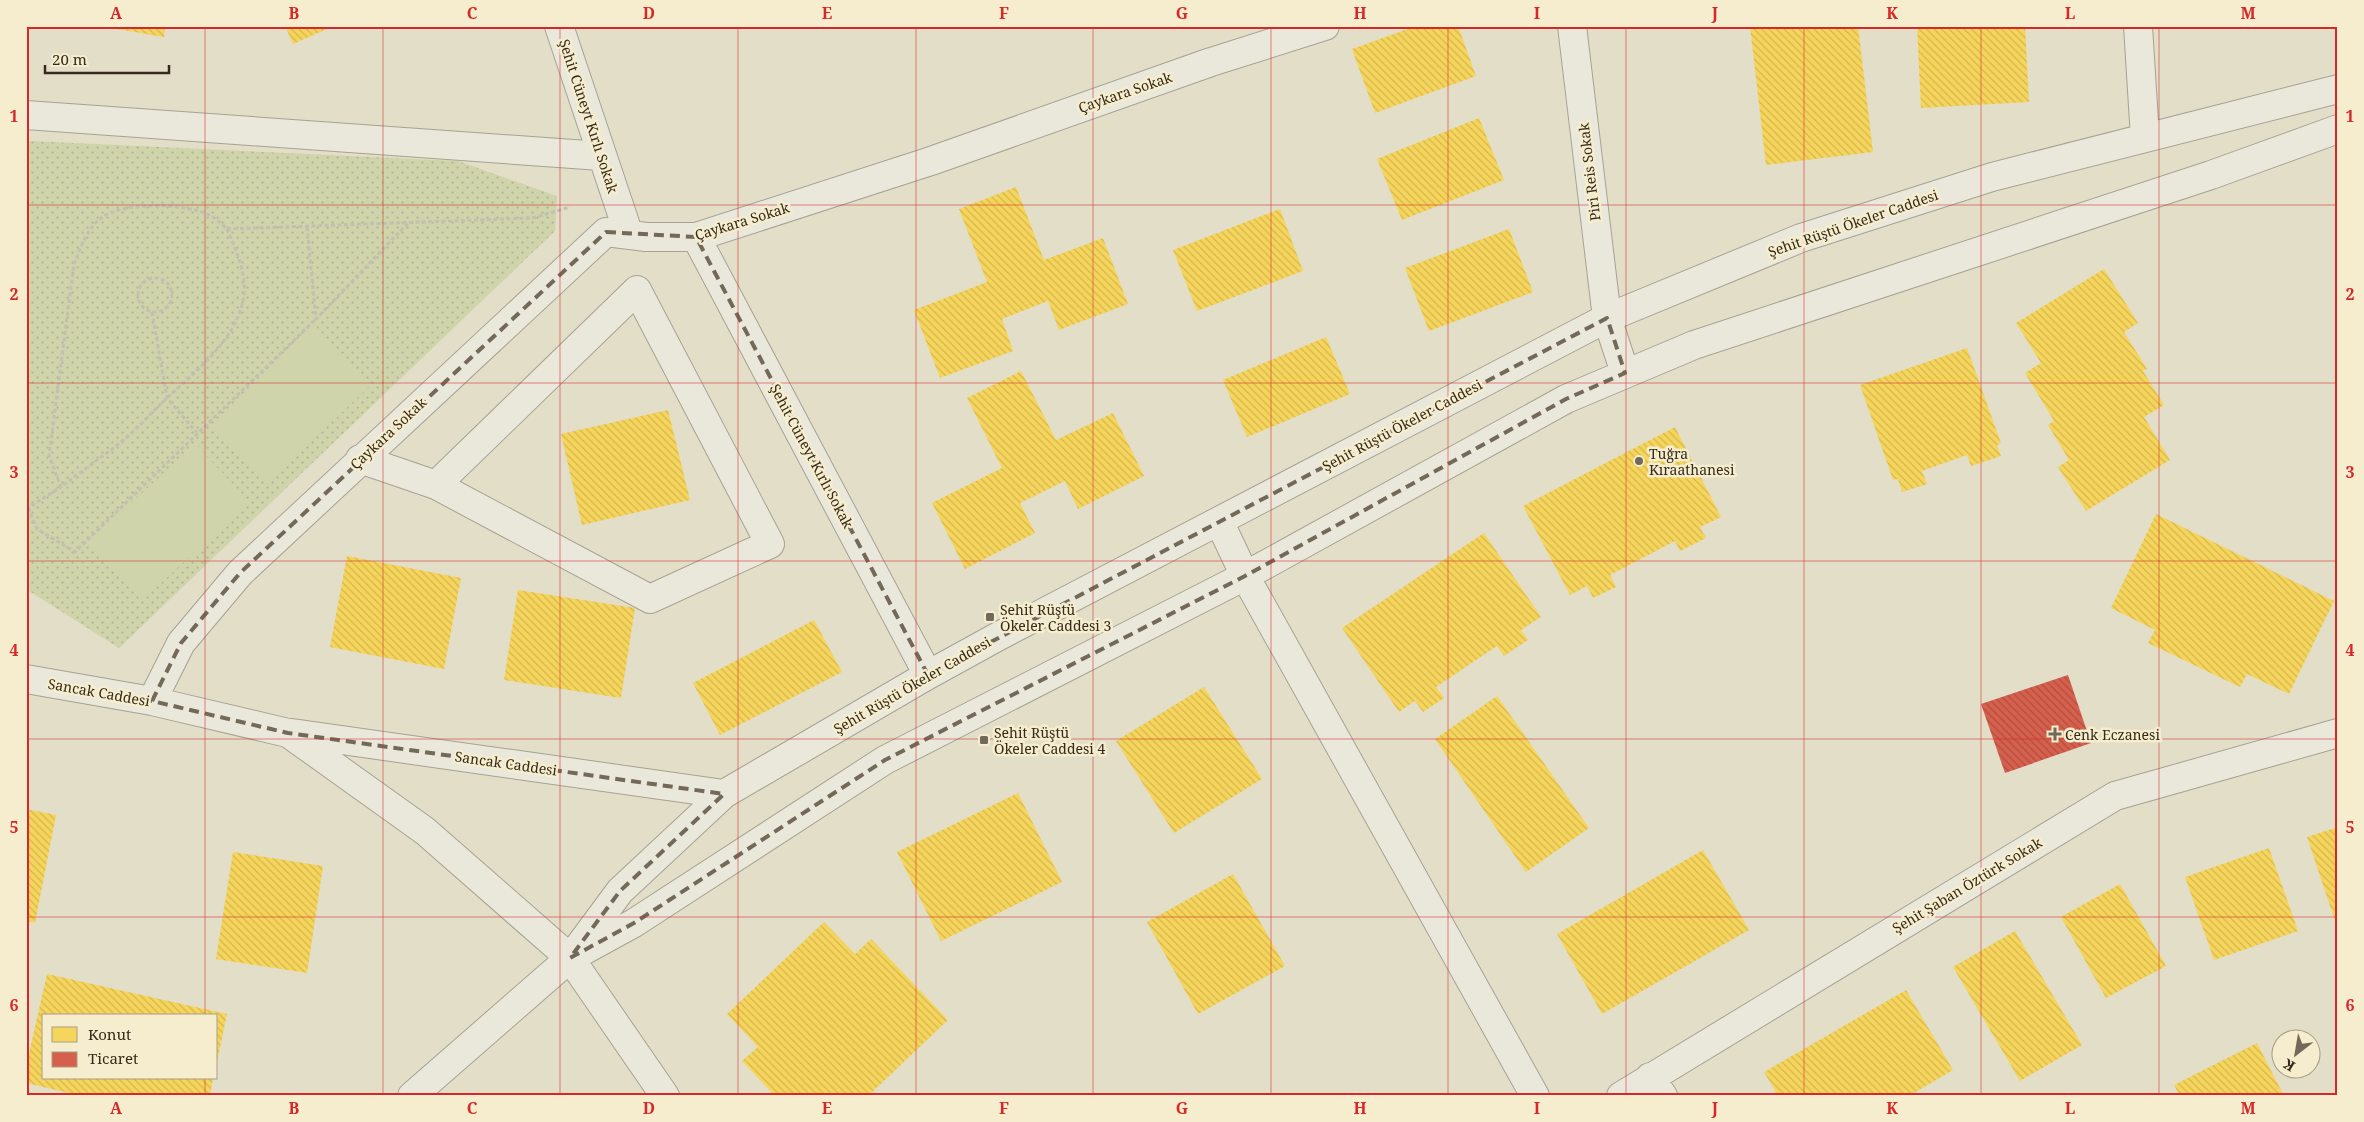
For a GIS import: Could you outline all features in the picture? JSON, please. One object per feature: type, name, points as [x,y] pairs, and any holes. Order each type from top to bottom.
[{"type":"street","name":"Şehit Cüneyt Kırlı Sokak","points":[[559,26],[629,235]]},
{"type":"street","name":"Çaykara Sokak","points":[[152,701],[181,643],[240,572],[606,232],[696,238],[931,161],[1211,62],[1325,26]]},
{"type":"street","name":"Piri Reis Sokak","points":[[1572,26],[1607,318],[1625,373]]},
{"type":"street","points":[[2138,26],[2145,138]]},
{"type":"street","name":"Şehit Rüştü Ökeler Caddesi","points":[[412,1096],[570,958],[620,890],[724,794],[928,675],[1607,318],[1801,238],[1992,176],[2338,89]]},
{"type":"street","points":[[26,115],[601,156]]},
{"type":"street","name":"Şehit Rüştü Ökeler Caddesi","points":[[570,958],[634,924],[885,760],[1246,576],[1415,480],[1566,399],[1694,345],[2212,175],[2338,128]]},
{"type":"street","name":"Şehit Cüneyt Kırlı Sokak","points":[[696,238],[928,675]]},
{"type":"street","points":[[360,459],[436,485],[650,599],[770,544],[637,290],[436,485]]},
{"type":"street","points":[[1219,521],[1246,576],[1535,1096]]},
{"type":"street","name":"Sancak Caddesi","points":[[26,679],[152,701],[288,732],[724,794]]},
{"type":"street","name":"Sancak Caddesi","points":[[288,732],[424,831],[570,958],[665,1096]]},
{"type":"street","name":"Şehit Şaban Öztürk Sokak","points":[[1622,1096],[1656,1086],[2115,796],[2338,733]]},
{"type":"path","points":[[61,487],[49,456],[74,264],[84,238],[104,216],[134,206],[175,206],[210,214],[227,229],[239,258],[243,276],[244,295],[239,313],[209,360],[117,445],[61,487],[27,509],[37,529],[75,552],[316,318],[408,223]]},
{"type":"path","points":[[227,229],[532,218],[570,207]]},
{"type":"path","points":[[307,227],[316,318]]},
{"type":"path","points":[[154,278],[168,284],[172,300],[167,307],[160,311],[152,312],[139,302],[138,294],[146,280],[154,278]]},
{"type":"path","points":[[152,312],[167,398],[197,434]]},
{"type":"highlighted area","points":[[606,232],[696,237],[928,675],[1607,318],[1625,373],[1566,399],[1245,576],[885,760],[634,923],[570,958],[620,891],[724,794],[288,733],[152,701],[181,643],[240,573]]},
{"type":"green space","points":[[31,141],[458,161],[557,196],[555,231],[119,648],[26,589],[26,144]]},
{"type":"green space","points":[[316,327],[371,385],[266,484],[211,426]]},
{"type":"green space","points":[[195,444],[249,501],[142,601],[88,543]]},
{"type":"building: Konut","points":[[99,26],[165,26],[164,37]]},
{"type":"building: Konut","points":[[285,26],[334,26],[293,44]]},
{"type":"building: Konut","points":[[1416,26],[1458,26],[1476,76],[1375,113],[1352,49]]},
{"type":"building: Konut","points":[[1750,26],[1858,26],[1873,152],[1766,165]]},
{"type":"building: Konut","points":[[1917,26],[2025,26],[2029,102],[1921,108]]},
{"type":"building: Konut","points":[[1479,118],[1504,180],[1402,220],[1377,159]]},
{"type":"building: Konut","points":[[1016,187],[1044,260],[1103,238],[1128,304],[1059,330],[1048,301],[1002,319],[1013,351],[940,378],[914,310],[987,282],[959,209]]},
{"type":"building: Konut","points":[[1280,209],[1303,271],[1197,311],[1173,250]]},
{"type":"building: Konut","points":[[1509,229],[1533,292],[1429,331],[1405,268]]},
{"type":"building: Konut","points":[[2104,269],[2138,323],[2124,332],[2147,369],[2143,371],[2164,405],[2144,417],[2170,460],[2086,511],[2058,467],[2069,460],[2048,425],[2054,421],[2025,373],[2041,363],[2016,323]]},
{"type":"building: Konut","points":[[1326,337],[1350,394],[1247,437],[1223,380]]},
{"type":"building: Konut","points":[[1967,348],[2001,443],[1997,445],[2001,456],[1971,466],[1967,455],[1922,471],[1927,484],[1902,492],[1898,479],[1893,480],[1860,385]]},
{"type":"building: Konut","points":[[1021,371],[1056,440],[1113,413],[1144,476],[1078,509],[1065,481],[1020,503],[1035,533],[965,569],[932,503],[1002,468],[967,398]]},
{"type":"building: Konut","points":[[668,410],[690,500],[582,525],[561,434]]},
{"type":"building: Konut","points":[[1675,427],[1721,517],[1700,527],[1706,538],[1680,551],[1675,541],[1610,575],[1616,587],[1593,598],[1587,586],[1570,595],[1523,506]]},
{"type":"building: Konut","points":[[2156,514],[2334,601],[2289,694],[2247,674],[2240,687],[2148,643],[2155,630],[2111,608]]},
{"type":"building: Konut","points":[[1484,533],[1541,617],[1521,630],[1528,640],[1504,656],[1497,646],[1436,687],[1444,698],[1423,712],[1415,701],[1399,712],[1342,628]]},
{"type":"building: Konut","points":[[347,556],[461,578],[444,669],[330,647]]},
{"type":"building: Konut","points":[[518,590],[635,608],[621,698],[504,680]]},
{"type":"building: Konut","points":[[814,620],[842,672],[720,735],[693,683]]},
{"type":"building: Konut","points":[[1204,687],[1262,779],[1174,833],[1116,741]]},
{"type":"building: Konut","points":[[1497,696],[1589,828],[1526,872],[1435,739]]},
{"type":"building: Konut","points":[[1018,793],[1062,882],[941,941],[897,852]]},
{"type":"building: Konut","points":[[26,809],[56,815],[35,923],[26,921]]},
{"type":"building: Konut","points":[[2338,827],[2338,927],[2337,927],[2307,837]]},
{"type":"building: Konut","points":[[2269,848],[2298,931],[2214,960],[2185,877]]},
{"type":"building: Konut","points":[[1703,850],[1749,930],[1602,1014],[1557,934]]},
{"type":"building: Konut","points":[[233,852],[323,866],[307,973],[216,959]]},
{"type":"building: Konut","points":[[1233,874],[1285,966],[1198,1014],[1147,922]]},
{"type":"building: Konut","points":[[2120,884],[2166,966],[2106,998],[2061,917]]},
{"type":"building: Konut","points":[[824,922],[855,954],[871,939],[948,1020],[868,1096],[775,1096],[742,1061],[758,1047],[727,1014]]},
{"type":"building: Konut","points":[[2015,931],[2082,1045],[2020,1081],[1953,967]]},
{"type":"building: Konut","points":[[47,974],[227,1014],[218,1057],[218,1014],[42,1014],[42,1080],[213,1080],[210,1096],[82,1096],[26,1083],[26,1067]]},
{"type":"building: Konut","points":[[1906,990],[1953,1070],[1909,1096],[1778,1096],[1764,1072]]},
{"type":"building: Konut","points":[[2257,1043],[2272,1072],[2272,1080],[2276,1080],[2284,1096],[2180,1096],[2174,1085]]},
{"type":"building: Ticaret","points":[[2068,675],[2091,743],[2005,773],[1981,704]]},
{"type":"place","name":"Tuğra Kıraathanesi","points":[[1639,461]]},
{"type":"place","name":"Şehit Rüştü Ökeler Caddesi 3","points":[[990,617]]},
{"type":"place","name":"Cenk Eczanesi","points":[[2055,734]]},
{"type":"place","name":"Şehit Rüştü Ökeler Caddesi 4","points":[[984,740]]}]
